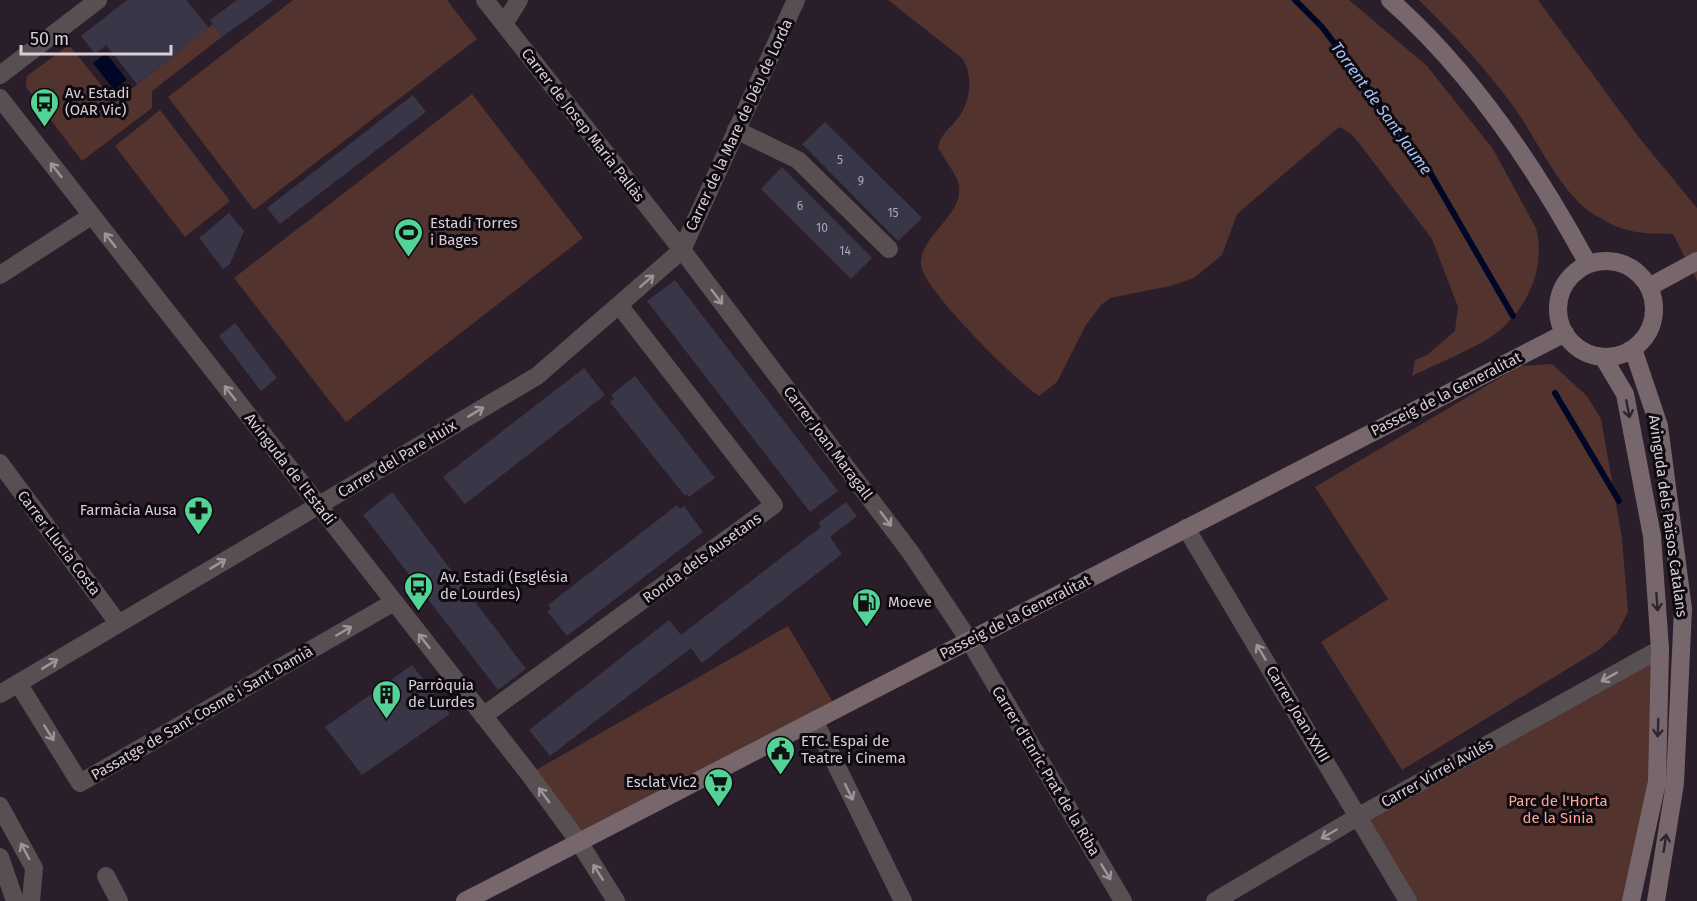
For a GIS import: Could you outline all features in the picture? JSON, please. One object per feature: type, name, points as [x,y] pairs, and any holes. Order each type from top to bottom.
[{"type":"street","name":"Carrer de Josep Maria Pallàs","points":[[485,0],[682,250]]},
{"type":"street","points":[[504,24],[519,0]]},
{"type":"street","name":"Carrer de la Mare de Déu de Lorda","points":[[682,250],[796,0]]},
{"type":"street","points":[[1390,0],[1413,20],[1486,105],[1530,164],[1588,264]]},
{"type":"street","points":[[0,75],[94,1]]},
{"type":"street","name":"Avinguda de l'Estadi","points":[[0,98],[483,716],[579,842],[616,901]]},
{"type":"street","points":[[736,130],[798,160],[889,249]]},
{"type":"street","points":[[0,275],[92,216]]},
{"type":"street","name":"Carrer del Pare Huix","points":[[0,694],[537,376],[682,250]]},
{"type":"street","name":"Carrer Joan Maragall","points":[[682,250],[911,553],[969,640]]},
{"type":"street","points":[[1616,261],[1641,275],[1649,287],[1654,314],[1647,333],[1633,349],[1619,355],[1603,357],[1588,353],[1575,345],[1565,333],[1558,317],[1558,301],[1564,285],[1574,272],[1588,264],[1616,261]]},
{"type":"street","points":[[1649,287],[1697,261]]},
{"type":"street","name":"Ronda dels Ausetans","points":[[483,716],[774,506],[619,305]]},
{"type":"street","name":"Passeig de la Generalitat","points":[[465,901],[1565,333]]},
{"type":"street","name":"Avinguda dels Països Catalans","points":[[1633,349],[1659,426],[1683,609],[1675,783],[1656,901]]},
{"type":"street","name":"Avinguda dels Països Catalans","points":[[1603,357],[1625,394],[1652,536],[1660,649],[1657,782],[1631,901]]},
{"type":"street","name":"Carrer Llucia Costa","points":[[0,463],[118,623]]},
{"type":"street","name":"Carrer Joan XXIII","points":[[1186,528],[1408,901]]},
{"type":"street","name":"Passatge de Sant Cosme i Sant Damià","points":[[18,683],[80,783],[394,602]]},
{"type":"street","name":"Carrer d'Enric Prat de la Riba","points":[[969,640],[1123,901]]},
{"type":"street","name":"Carrer Virrei Avilés","points":[[1215,901],[1359,816],[1660,649]]},
{"type":"street","points":[[814,720],[903,901]]},
{"type":"street","points":[[0,806],[34,868],[31,901]]},
{"type":"street","points":[[0,857],[15,901]]},
{"type":"street","points":[[106,876],[119,901]]},
{"type":"green space","points":[[293,0],[447,0],[477,39],[254,210],[168,97]]},
{"type":"green space","points":[[888,0],[1349,0],[1427,66],[1493,149],[1536,228],[1539,257],[1537,271],[1527,297],[1510,321],[1492,337],[1412,376],[1415,360],[1427,355],[1455,331],[1458,307],[1432,239],[1359,143],[1350,133],[1339,127],[1237,214],[1222,255],[1194,278],[1170,286],[1110,298],[1101,305],[1086,325],[1057,382],[1039,396],[1011,373],[953,313],[926,277],[921,265],[922,254],[927,243],[957,202],[959,191],[957,179],[938,148],[944,135],[966,104],[969,81],[963,59]]},
{"type":"green space","points":[[1419,0],[1538,0],[1641,140],[1697,208],[1697,281],[1673,234],[1641,233],[1624,229],[1582,206],[1560,180],[1522,119],[1491,78]]},
{"type":"green space","points":[[213,24],[223,36],[152,91],[152,108],[82,161],[26,87],[27,76],[69,45],[115,102]]},
{"type":"green space","name":"Estadi Torres i Bages","points":[[472,94],[583,238],[346,422],[234,278]]},
{"type":"green space","points":[[160,110],[230,201],[185,237],[115,146]]},
{"type":"green space","points":[[1552,364],[1587,396],[1601,419],[1622,538],[1628,612],[1617,633],[1600,649],[1402,770],[1321,642],[1388,599],[1315,487],[1520,366]]},
{"type":"green space","points":[[788,626],[837,709],[579,842],[529,774]]},
{"type":"green space","name":"Parc de l'Horta de la Sínia","points":[[1660,649],[1657,782],[1631,901],[1408,901],[1359,816]]},
{"type":"water","points":[[106,53],[127,80],[114,90],[93,63]]},
{"type":"building","points":[[127,0],[186,0],[209,28],[137,84],[106,45],[95,54],[81,36]]},
{"type":"building","points":[[237,0],[274,0],[223,36],[210,20]]},
{"type":"building","points":[[413,95],[426,112],[280,224],[267,208]]},
{"type":"building","points":[[825,122],[922,218],[898,241],[802,144]]},
{"type":"building","points":[[782,167],[872,258],[851,279],[761,189]]},
{"type":"building","points":[[229,213],[244,231],[230,264],[223,269],[199,238]]},
{"type":"building","points":[[675,280],[838,491],[810,512],[647,301]]},
{"type":"building","points":[[235,323],[277,378],[261,391],[219,336]]},
{"type":"building","points":[[584,368],[605,395],[465,504],[443,477]]},
{"type":"building","points":[[635,376],[715,478],[689,497],[687,494],[685,496],[610,402],[614,399],[611,395]]},
{"type":"building","points":[[392,492],[526,669],[498,690],[363,515]]},
{"type":"building","points":[[846,502],[857,516],[830,537],[842,554],[702,663],[691,648],[550,756],[529,730],[669,620],[681,635],[821,527],[818,523]]},
{"type":"building","points":[[677,505],[680,509],[684,506],[703,532],[567,636],[547,611],[551,609],[548,605]]},
{"type":"building","name":"Parròquia de Lurdes","points":[[412,665],[450,714],[362,775],[325,727]]},
{"type":"waterway","name":"Torrent de Sant Jaume","points":[[1295,0],[1322,27],[1424,162],[1513,316]]},
{"type":"waterway","name":"Torrent de Sant Jaume","points":[[1555,393],[1619,501]]},
{"type":"place","name":"Av. Estadi (OAR Vic)","points":[[44,128]]},
{"type":"place","name":"Estadi Torres i Bages","points":[[409,258]]},
{"type":"place","name":"Farmàcia Ausa","points":[[198,536]]},
{"type":"place","name":"Av. Estadi (Església de Lourdes)","points":[[419,612]]},
{"type":"place","name":"Moeve","points":[[867,628]]},
{"type":"place","name":"Parròquia de Lurdes","points":[[387,720]]},
{"type":"place","name":"ETC. Espai de Teatre i Cinema","points":[[780,776]]},
{"type":"place","name":"Esclat Vic2","points":[[718,808]]}]
